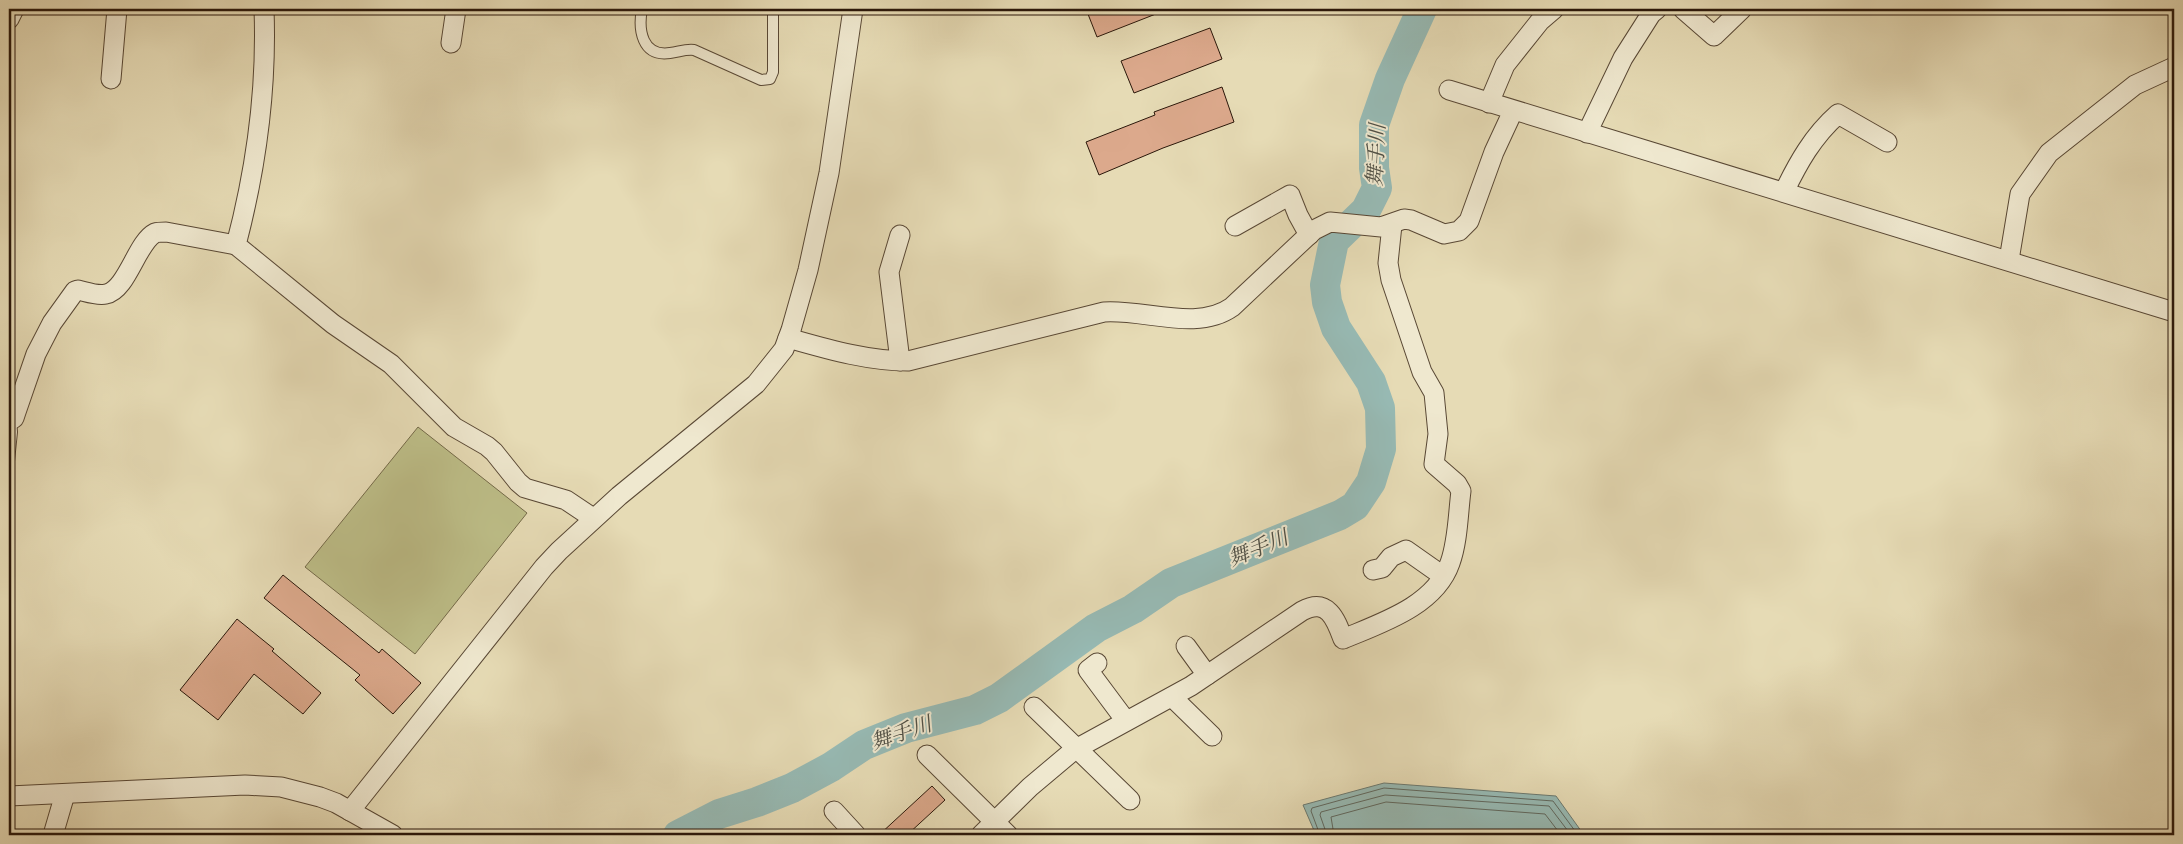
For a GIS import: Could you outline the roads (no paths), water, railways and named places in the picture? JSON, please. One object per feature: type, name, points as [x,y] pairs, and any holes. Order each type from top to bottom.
[{"type":"street","points":[[9,19],[14,9]]},
{"type":"street","points":[[111,79],[117,9]]},
{"type":"street","points":[[236,244],[250,189],[256,146],[264,9]]},
{"type":"street","points":[[452,43],[456,9]]},
{"type":"street","points":[[350,810],[544,567],[593,518],[756,384],[778,358],[788,338],[806,278],[820,219],[853,9]]},
{"type":"street","points":[[1489,103],[1505,65],[1540,21],[1554,9]]},
{"type":"street","points":[[1587,133],[1623,58],[1651,14],[1657,9]]},
{"type":"street","points":[[1683,9],[1714,36],[1742,9]]},
{"type":"street","points":[[2009,260],[2020,194],[2049,153],[2136,86],[2174,67]]},
{"type":"street","points":[[1449,90],[2174,312]]},
{"type":"street","points":[[788,338],[845,354],[900,361],[919,359],[1104,312],[1132,311],[1186,319],[1211,318],[1223,314],[1232,307],[1309,234],[1330,222],[1381,227],[1392,225],[1398,220],[1410,220],[1444,234],[1459,231],[1469,220],[1494,152],[1513,111]]},
{"type":"street","points":[[1784,192],[1798,163],[1824,127],[1838,114],[1887,142]]},
{"type":"street","points":[[1235,226],[1290,195],[1309,234]]},
{"type":"street","points":[[981,835],[1030,787],[1076,748],[1172,697],[1309,607],[1316,606],[1329,610],[1334,616],[1344,639],[1401,614],[1428,595],[1443,576],[1453,553],[1462,491],[1457,484],[1434,464],[1438,434],[1434,393],[1422,372],[1391,280],[1388,263],[1392,225]]},
{"type":"street","points":[[10,420],[16,412],[36,354],[52,323],[74,291],[78,290],[103,295],[109,293],[122,280],[148,240],[155,233],[166,232],[236,244],[339,328],[391,364],[454,427],[494,452],[525,488],[566,500],[593,518]]},
{"type":"street","points":[[900,235],[889,272],[900,361]]},
{"type":"street","points":[[1373,570],[1382,568],[1391,557],[1406,550],[1443,576]]},
{"type":"street","points":[[1186,646],[1207,675]]},
{"type":"street","points":[[1098,663],[1088,670],[1126,721]]},
{"type":"street","points":[[1172,697],[1212,736]]},
{"type":"street","points":[[1034,708],[1130,800]]},
{"type":"street","points":[[927,755],[1008,835]]},
{"type":"street","points":[[9,796],[245,785],[281,787],[320,797],[350,810],[393,835]]},
{"type":"street","points":[[53,835],[65,794]]},
{"type":"street","points":[[834,811],[856,835]]},
{"type":"lane","points":[[642,9],[641,34],[643,41],[652,50],[669,53],[694,50],[761,80],[770,79],[773,72],[774,9]]},
{"type":"lane","points":[[9,461],[12,432],[10,420]]},
{"type":"water","points":[[1384,783],[1556,796],[1584,835],[1316,835],[1303,805]]},
{"type":"waterway","name":"舞手川","points":[[678,835],[719,814],[792,788],[831,767],[864,745],[906,728],[975,710],[999,698],[1096,628],[1133,609],[1171,583],[1340,515],[1355,506],[1371,482],[1381,449],[1380,408],[1371,382],[1336,328],[1327,302],[1325,285],[1334,241],[1366,210],[1377,188],[1374,168],[1374,125],[1390,79],[1422,9]]}]
